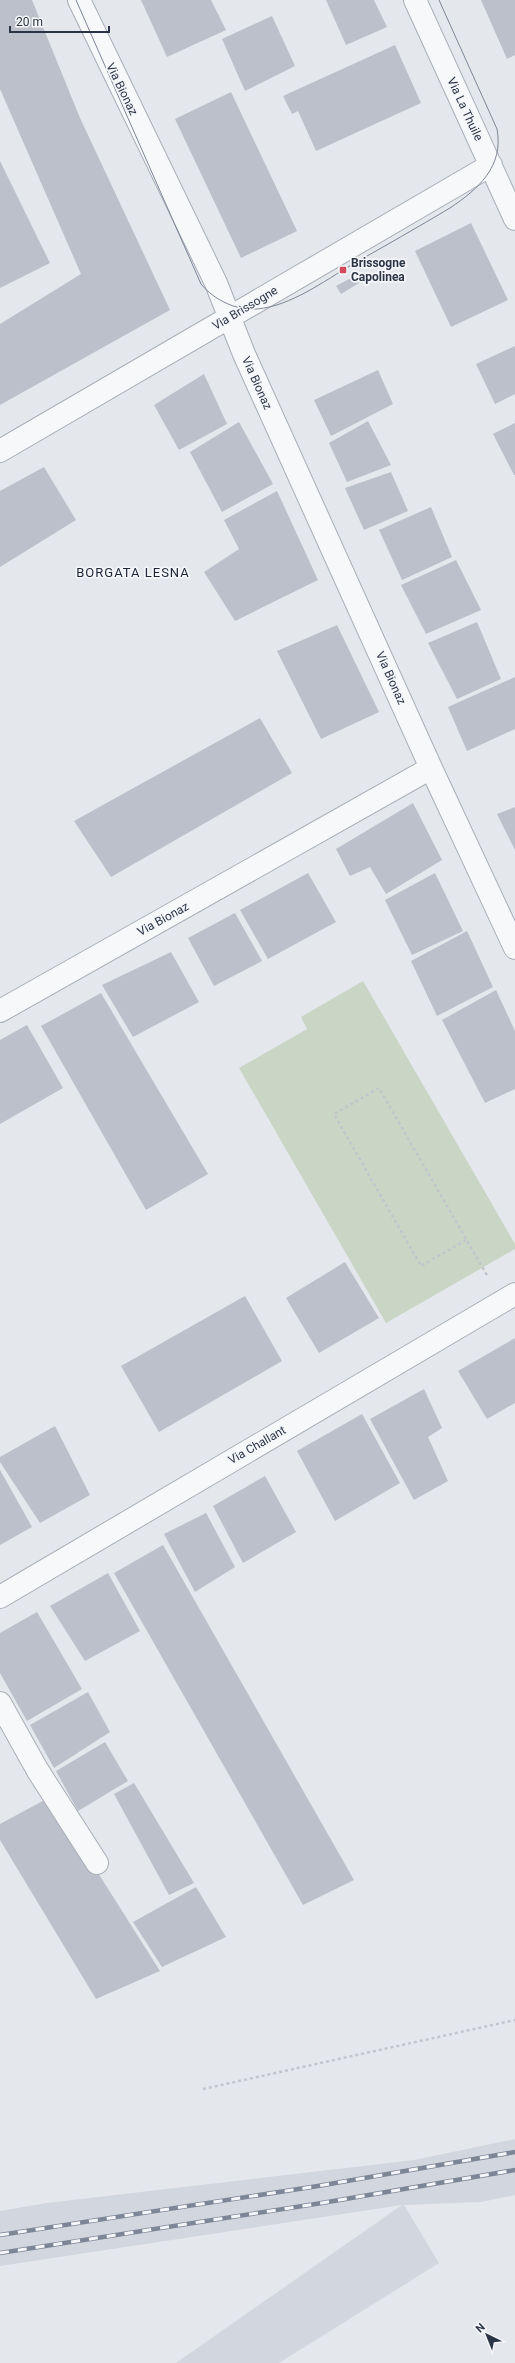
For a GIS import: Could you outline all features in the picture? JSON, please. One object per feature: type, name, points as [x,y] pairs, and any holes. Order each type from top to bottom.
[{"type":"street","name":"Via Bionaz","points":[[80,0],[216,283],[229,317],[431,768],[515,948]]},
{"type":"street","name":"Via La Thuile","points":[[415,0],[515,218]]},
{"type":"street","name":"Via Brissogne","points":[[0,451],[189,343],[229,317],[491,165]]},
{"type":"street","name":"Via Bionaz","points":[[0,1011],[431,768]]},
{"type":"street","name":"Via Challant","points":[[0,1597],[508,1298]]},
{"type":"street","points":[[0,1703],[38,1771],[97,1863]]},
{"type":"path","points":[[466,1240],[421,1266],[334,1114],[379,1088],[466,1240],[508,1298]]},
{"type":"path","points":[[203,2089],[515,2020]]},
{"type":"shaded area","points":[[515,2139],[515,2195],[481,2202],[404,2205],[439,2263],[279,2363],[176,2363],[402,2205],[0,2266],[0,2211],[47,2203],[414,2160]]},
{"type":"green space","points":[[363,981],[515,1244],[515,1249],[386,1323],[239,1068],[307,1029],[301,1017]]},
{"type":"building","points":[[0,0],[32,0],[80,118],[170,310],[0,405],[0,324],[81,274],[0,89]]},
{"type":"building","points":[[141,0],[211,0],[226,30],[167,57]]},
{"type":"building","points":[[326,0],[374,0],[387,27],[346,45]]},
{"type":"building","points":[[481,0],[515,0],[515,55],[507,59]]},
{"type":"building","points":[[272,16],[295,66],[245,91],[222,39]]},
{"type":"building","points":[[395,45],[421,103],[316,151],[298,111],[292,114],[283,96]]},
{"type":"building","points":[[231,92],[297,231],[241,258],[175,119]]},
{"type":"building","points":[[0,161],[50,263],[0,288]]},
{"type":"building","points":[[471,223],[508,300],[451,327],[415,251]]},
{"type":"building","points":[[355,276],[359,283],[341,294],[336,286]]},
{"type":"building","points":[[515,346],[515,394],[495,404],[476,364]]},
{"type":"building","points":[[378,370],[393,404],[331,436],[314,400]]},
{"type":"building","points":[[204,374],[227,424],[179,450],[154,405]]},
{"type":"building","points":[[368,421],[391,465],[347,482],[329,443]]},
{"type":"building","points":[[239,422],[273,484],[222,512],[190,452]]},
{"type":"building","points":[[515,423],[515,475],[514,475],[493,434]]},
{"type":"building","points":[[44,467],[76,520],[0,567],[0,491]]},
{"type":"building","points":[[391,472],[408,511],[364,530],[345,488]]},
{"type":"building","points":[[277,491],[318,580],[235,621],[204,572],[239,549],[224,520]]},
{"type":"building","points":[[431,507],[452,557],[402,580],[379,530]]},
{"type":"building","points":[[456,560],[481,610],[426,634],[401,585]]},
{"type":"building","points":[[477,622],[501,679],[457,699],[428,643]]},
{"type":"building","points":[[337,625],[379,712],[321,739],[277,651]]},
{"type":"building","points":[[515,677],[515,729],[467,751],[448,707]]},
{"type":"building","points":[[260,718],[292,773],[111,877],[74,821]]},
{"type":"building","points":[[413,803],[442,860],[386,894],[370,867],[350,876],[336,849]]},
{"type":"building","points":[[515,807],[515,850],[497,814]]},
{"type":"building","points":[[308,873],[336,922],[268,959],[240,910]]},
{"type":"building","points":[[435,873],[463,931],[412,955],[385,900]]},
{"type":"building","points":[[235,913],[262,961],[214,986],[188,938]]},
{"type":"building","points":[[467,931],[493,987],[437,1016],[411,961]]},
{"type":"building","points":[[171,952],[199,1002],[133,1037],[102,985]]},
{"type":"building","points":[[496,990],[515,1031],[515,1089],[485,1103],[442,1020]]},
{"type":"building","points":[[101,993],[208,1174],[146,1210],[41,1026]]},
{"type":"building","points":[[27,1025],[63,1088],[0,1124],[0,1040]]},
{"type":"building","points":[[345,1262],[379,1318],[319,1353],[286,1298]]},
{"type":"building","points":[[245,1296],[282,1361],[159,1432],[121,1366]]},
{"type":"building","points":[[515,1338],[515,1403],[487,1419],[458,1371]]},
{"type":"building","points":[[424,1389],[442,1428],[428,1437],[448,1481],[414,1500],[370,1419]]},
{"type":"building","points":[[362,1414],[400,1483],[335,1521],[297,1451]]},
{"type":"building","points":[[55,1426],[90,1495],[40,1523],[0,1462],[0,1457]]},
{"type":"building","points":[[0,1470],[32,1527],[0,1545]]},
{"type":"building","points":[[265,1476],[296,1532],[243,1563],[213,1506]]},
{"type":"building","points":[[206,1513],[235,1567],[195,1592],[164,1534]]},
{"type":"building","points":[[163,1545],[354,1880],[303,1905],[114,1573]]},
{"type":"building","points":[[108,1573],[140,1631],[85,1661],[50,1606]]},
{"type":"building","points":[[37,1612],[82,1689],[27,1721],[0,1673],[0,1633]]},
{"type":"building","points":[[88,1692],[110,1732],[54,1768],[30,1725]]},
{"type":"building","points":[[105,1742],[128,1781],[78,1811],[56,1771]]},
{"type":"building","points":[[134,1783],[194,1883],[169,1895],[114,1794]]},
{"type":"building","points":[[50,1797],[160,1971],[96,1999],[0,1840],[0,1824]]},
{"type":"building","points":[[196,1887],[226,1937],[162,1967],[133,1922]]},
{"type":"tram line","points":[[76,0],[201,284],[212,295],[226,303],[249,309],[270,307],[307,292],[450,208],[470,193],[487,176],[497,155],[497,129],[439,0]]},
{"type":"railway","points":[[0,2235],[318,2186],[515,2152]]},
{"type":"railway","points":[[0,2253],[322,2203],[515,2170]]},
{"type":"place","name":"Brissogne Capolinea","points":[[343,270]]},
{"type":"district","name":"BORGATA LESNA","points":[[133,572]]}]
